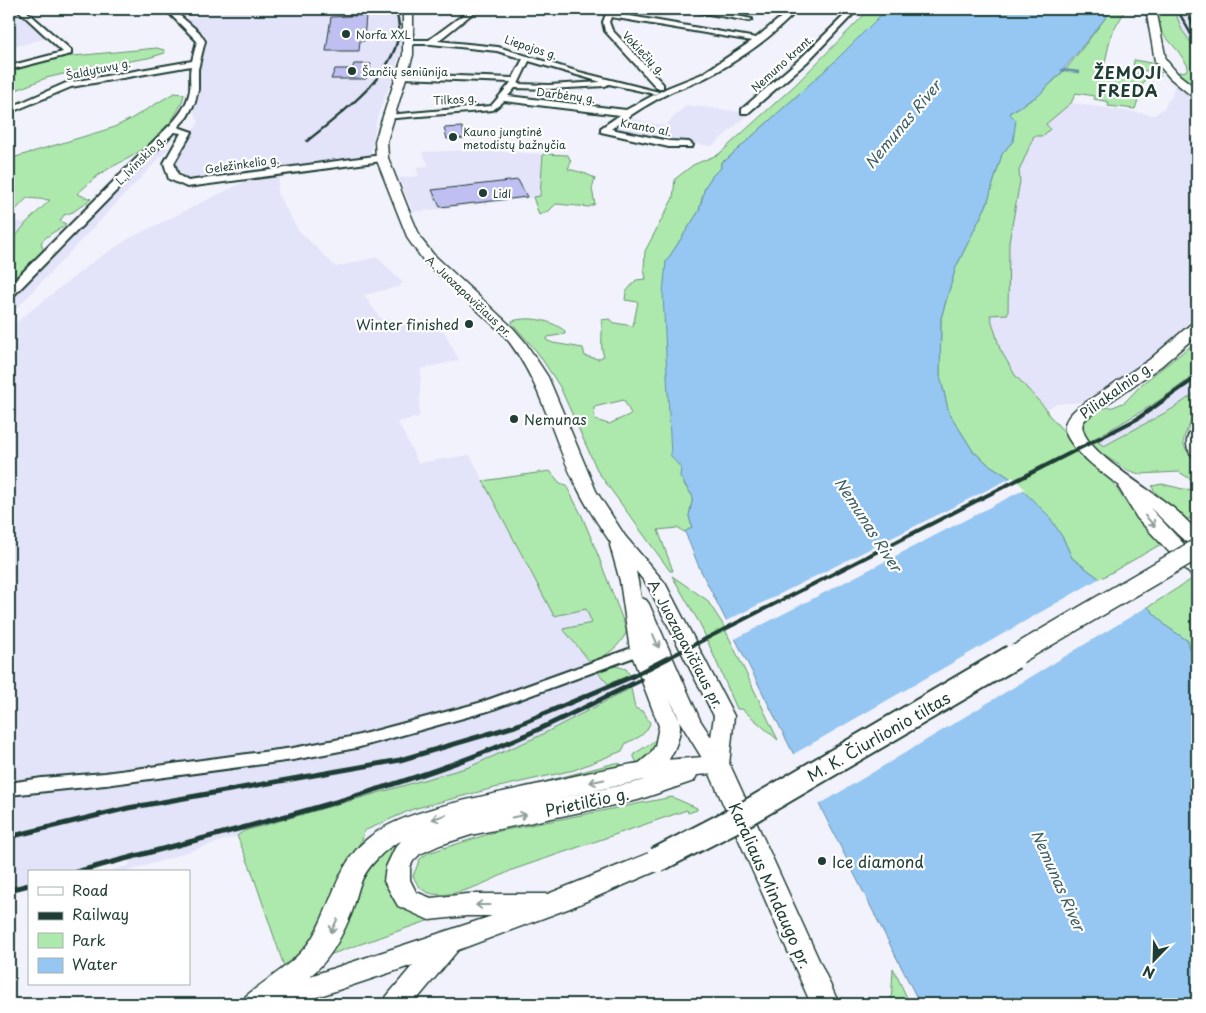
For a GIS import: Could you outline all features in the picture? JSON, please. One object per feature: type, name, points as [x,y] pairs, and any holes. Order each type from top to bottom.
[{"type":"main road","name":"A. Juozapavičiaus pr.","points":[[408,9],[408,55],[387,117],[381,141],[382,158],[418,245],[428,257],[508,331],[531,360],[544,384],[587,491],[618,540],[656,583],[724,716],[718,765]]},
{"type":"main road","points":[[1151,9],[1161,61],[1174,76],[1197,95]]},
{"type":"main road","name":"Piliakalnio g.","points":[[1123,481],[1078,439],[1073,428],[1075,420],[1082,413],[1155,363],[1197,328]]},
{"type":"main road","points":[[1197,434],[1195,439],[1197,450]]},
{"type":"main road","points":[[1123,481],[1167,512],[1197,542]]},
{"type":"main road","points":[[1123,481],[1144,514],[1197,570]]},
{"type":"main road","name":"A. Juozapavičiaus pr.","points":[[618,540],[629,581],[640,650],[670,726],[666,746],[658,760],[645,771]]},
{"type":"main road","name":"M. K. Čiurlionio tiltas","points":[[550,905],[657,860],[740,817],[1197,549]]},
{"type":"main road","name":"A. Juozapavičiaus pr.","points":[[629,581],[690,722],[718,765]]},
{"type":"main road","name":"Prietilčio g.","points":[[257,1004],[307,963],[320,948],[337,918],[350,878],[363,858],[389,836],[418,823],[453,812],[645,771],[718,765]]},
{"type":"main road","name":"Prietilčio g.","points":[[550,905],[467,905],[428,909],[407,899],[397,881],[398,867],[404,855],[411,847],[433,837],[471,826],[638,790],[718,765]]},
{"type":"main road","name":"Karaliaus Mindaugo pr.","points":[[718,765],[825,1004]]},
{"type":"main road","name":"Prietilčio g.","points":[[257,1004],[448,943],[550,905]]},
{"type":"main road","points":[[397,1004],[448,943]]},
{"type":"street","points":[[9,68],[68,52],[20,9]]},
{"type":"street","name":"L. Ivinskio g.","points":[[9,292],[184,115],[191,102],[194,89],[193,75],[201,46],[200,38],[168,9]]},
{"type":"street","points":[[430,42],[474,9]]},
{"type":"street","points":[[692,9],[749,19]]},
{"type":"street","name":"Kranto al.","points":[[688,145],[669,144],[604,130],[655,91],[671,89],[729,61],[779,24],[795,9]]},
{"type":"street","name":"Nemuno krant.","points":[[745,111],[804,60],[855,9]]},
{"type":"street","points":[[610,11],[756,40]]},
{"type":"street","name":"Vokiečių g.","points":[[610,11],[606,24],[612,36],[634,56],[655,91]]},
{"type":"street","name":"Liepojos g.","points":[[409,42],[430,42],[498,49],[577,74],[655,91]]},
{"type":"street","name":"Tilkos g.","points":[[387,117],[493,108],[514,83],[520,67],[528,58]]},
{"type":"street","name":"Šaldytuvų g.","points":[[9,111],[69,85],[195,63]]},
{"type":"street","points":[[401,76],[564,87],[599,85],[611,82]]},
{"type":"street","name":"Darbėnų g.","points":[[501,98],[628,113]]},
{"type":"street","name":"Geležinkelio g.","points":[[172,128],[187,132],[169,163],[173,178],[187,184],[382,158]]},
{"type":"street","points":[[9,789],[42,784],[105,780],[293,754],[356,742],[483,707],[640,650]]},
{"type":"shaded area","points":[[9,9],[12,9],[47,38],[9,48]]},
{"type":"shaded area","points":[[240,9],[389,9],[400,11],[401,50],[377,117],[370,156],[190,181],[186,180],[174,162],[199,122],[194,112],[198,91],[198,73],[208,42],[207,37],[187,19]]},
{"type":"shaded area","points":[[1174,9],[1189,9],[1197,23],[1197,51],[1182,30]]},
{"type":"shaded area","points":[[1175,83],[1197,100],[1197,315],[1142,364],[1082,402],[1056,404],[1046,409],[1015,375],[1000,349],[990,315],[1008,314],[1009,242],[1020,181],[1019,171],[1034,136],[1049,128],[1045,124],[1071,103],[1154,115],[1165,108],[1168,100],[1171,99]]},
{"type":"shaded area","points":[[686,105],[750,113],[712,146],[614,132],[609,128],[626,117],[665,126]]},
{"type":"shaded area","points":[[160,148],[169,148],[9,316],[9,303]]},
{"type":"shaded area","points":[[477,150],[543,154],[539,197],[413,212],[399,178],[419,176],[416,167],[429,166],[422,152]]},
{"type":"shaded area","points":[[281,174],[277,193],[298,230],[336,267],[377,257],[403,283],[400,284],[401,286],[364,295],[380,318],[441,326],[459,360],[421,369],[419,417],[398,422],[418,463],[470,455],[530,573],[586,608],[592,623],[563,630],[608,684],[630,675],[635,683],[631,688],[539,736],[469,767],[244,831],[237,836],[132,870],[112,870],[130,865],[129,860],[93,870],[28,870],[28,888],[9,893],[9,328],[94,261],[130,238],[252,178]]},
{"type":"shaded area","points":[[9,222],[27,222],[13,240],[15,245],[9,256]]},
{"type":"shaded area","points":[[1197,372],[1197,392],[1172,409],[1104,446],[1093,439],[1135,417],[1185,383]]},
{"type":"green space","points":[[870,9],[887,9],[832,64],[726,160],[721,162],[721,168],[713,175],[705,187],[699,211],[666,262],[681,468],[684,484],[693,497],[689,516],[692,527],[685,532],[677,528],[658,530],[673,571],[670,571],[598,472],[560,387],[538,353],[512,321],[533,319],[553,324],[565,331],[565,334],[548,337],[546,340],[583,348],[585,356],[598,359],[604,356],[601,320],[609,319],[615,323],[633,326],[638,302],[625,300],[626,292],[636,280],[646,279],[644,269],[645,251],[673,198],[675,179],[693,165],[719,154],[795,85]],"holes":[[[624,400],[631,414],[609,424],[595,420],[594,407]]]},
{"type":"green space","points":[[1111,9],[1126,9],[1111,35],[1104,67],[1106,70],[1161,76],[1146,75],[1135,109],[1108,106],[1109,102],[1094,99],[1094,96],[1076,93],[1071,103],[1046,124],[1050,129],[1043,136],[1034,136],[1019,171],[1020,181],[1009,242],[1008,314],[990,315],[1000,349],[1015,375],[1076,445],[1074,446],[1113,483],[1129,507],[1163,543],[1100,579],[1072,558],[1063,538],[1010,478],[988,464],[973,451],[949,413],[940,376],[941,318],[956,267],[987,204],[1002,154],[1013,141],[1008,114],[1039,95],[1067,68]]},
{"type":"green space","points":[[1153,9],[1174,9],[1182,30],[1197,51],[1197,89],[1176,73],[1186,71],[1188,66],[1178,51],[1157,27]]},
{"type":"green space","points":[[157,48],[164,50],[165,53],[46,78],[9,93],[9,86],[14,83],[15,79],[9,70],[63,57]]},
{"type":"green space","points":[[1134,60],[1156,64],[1156,69],[1162,73],[1133,69]]},
{"type":"green space","points":[[174,93],[184,94],[179,109],[167,126],[146,146],[131,157],[100,174],[77,194],[91,199],[73,212],[64,215],[60,221],[66,224],[43,240],[41,243],[44,252],[9,287],[9,256],[15,245],[13,240],[27,222],[50,200],[27,198],[9,217],[9,159],[112,128]]},
{"type":"green space","points":[[543,154],[568,155],[571,162],[568,169],[595,178],[592,189],[595,204],[589,207],[556,204],[550,210],[539,215],[533,197],[540,196]]},
{"type":"green space","points":[[1197,341],[1197,372],[1160,400],[1093,439],[1104,446],[1172,409],[1197,392],[1197,413],[1193,417],[1186,433],[1184,443],[1186,450],[1197,466],[1197,483],[1179,472],[1139,474],[1127,470],[1097,451],[1084,437],[1081,425],[1099,408],[1113,407],[1125,402],[1143,383]]},
{"type":"green space","points":[[550,471],[560,483],[566,485],[582,516],[627,631],[612,650],[591,663],[563,629],[592,623],[586,609],[554,616],[483,481]]},
{"type":"green space","points":[[1162,484],[1197,490],[1197,515],[1186,520],[1154,491],[1152,486]]},
{"type":"green space","points":[[672,576],[707,600],[722,623],[778,740],[742,709],[737,709],[700,624]]},
{"type":"green space","points":[[1195,577],[1197,579],[1197,672],[1188,641],[1166,626],[1148,607]]},
{"type":"green space","points":[[616,666],[626,669],[630,675],[608,684],[597,671]]},
{"type":"green space","points":[[631,688],[635,708],[644,712],[650,723],[644,733],[638,738],[626,743],[622,751],[574,770],[413,809],[364,831],[362,840],[349,859],[310,947],[285,969],[251,869],[237,836],[244,831],[469,767],[539,736]]},
{"type":"green space","points":[[662,736],[651,756],[638,765],[634,754]]},
{"type":"green space","points":[[615,763],[621,764],[622,767],[525,789],[525,787]]},
{"type":"green space","points":[[672,797],[697,808],[697,810],[688,813],[687,810],[512,870],[479,886],[451,894],[438,895],[427,892],[418,885],[413,876],[420,859],[428,853],[495,832]]},
{"type":"green space","points":[[421,829],[385,879],[393,896],[402,907],[415,914],[433,919],[329,955],[347,921],[365,871],[391,844]]},
{"type":"green space","points":[[893,968],[910,1004],[891,1004]]},
{"type":"water","name":"Nemunas River","points":[[887,9],[1111,9],[1060,74],[1039,95],[1009,113],[1016,120],[1013,141],[1002,154],[987,204],[956,267],[941,318],[940,376],[949,413],[973,451],[988,464],[1010,478],[1049,516],[1063,538],[1072,558],[1100,579],[1148,607],[1166,626],[1188,641],[1197,672],[1197,1004],[920,1004],[699,567],[685,532],[692,527],[689,516],[693,497],[680,477],[681,468],[671,456],[663,293],[666,262],[699,211],[705,187],[713,175],[721,168],[721,162],[726,160],[832,64]]},
{"type":"pier","points":[[1013,477],[1025,489],[733,640],[724,622]]},
{"type":"pier","points":[[1102,577],[1150,605],[817,806],[792,755]]},
{"type":"building","name":"Norfa XXL","points":[[366,15],[364,41],[360,41],[359,51],[326,51],[331,17]]},
{"type":"building","name":"Šančių seniūnija","points":[[354,64],[371,64],[366,79],[331,79],[335,69],[352,69]]},
{"type":"building","name":"Kauno jungtinė metodistų bažnyčia","points":[[462,127],[465,138],[447,139],[444,128]]},
{"type":"building","name":"Lidl","points":[[518,180],[527,197],[440,207],[432,190]]},
{"type":"waterway","points":[[1062,70],[1079,72]]},
{"type":"railway","points":[[307,141],[365,92],[389,61],[396,45],[399,28],[396,9]]},
{"type":"railway","points":[[1177,9],[1197,45]]},
{"type":"railway","points":[[1186,9],[1195,30]]},
{"type":"railway","points":[[1190,382],[1197,377]]},
{"type":"railway","points":[[668,658],[1137,419],[1191,381]]},
{"type":"railway","points":[[9,837],[128,808],[400,760],[515,726],[631,677],[670,657]]},
{"type":"railway","points":[[83,870],[323,806],[421,775],[513,741],[641,680]]},
{"type":"railway","points":[[9,890],[28,885]]},
{"type":"place","name":"Norfa XXL","points":[[346,34]]},
{"type":"place","name":"Šančių seniūnija","points":[[352,71]]},
{"type":"place","name":"Kauno jungtinė metodistų bažnyčia","points":[[453,137]]},
{"type":"place","name":"Lidl","points":[[483,193]]},
{"type":"place","name":"Winter finished","points":[[469,324]]},
{"type":"place","name":"Nemunas","points":[[514,419]]},
{"type":"place","name":"Ice diamond","points":[[822,861]]},
{"type":"district","name":"ŽEMOJI FREDA","points":[[1128,81]]}]
